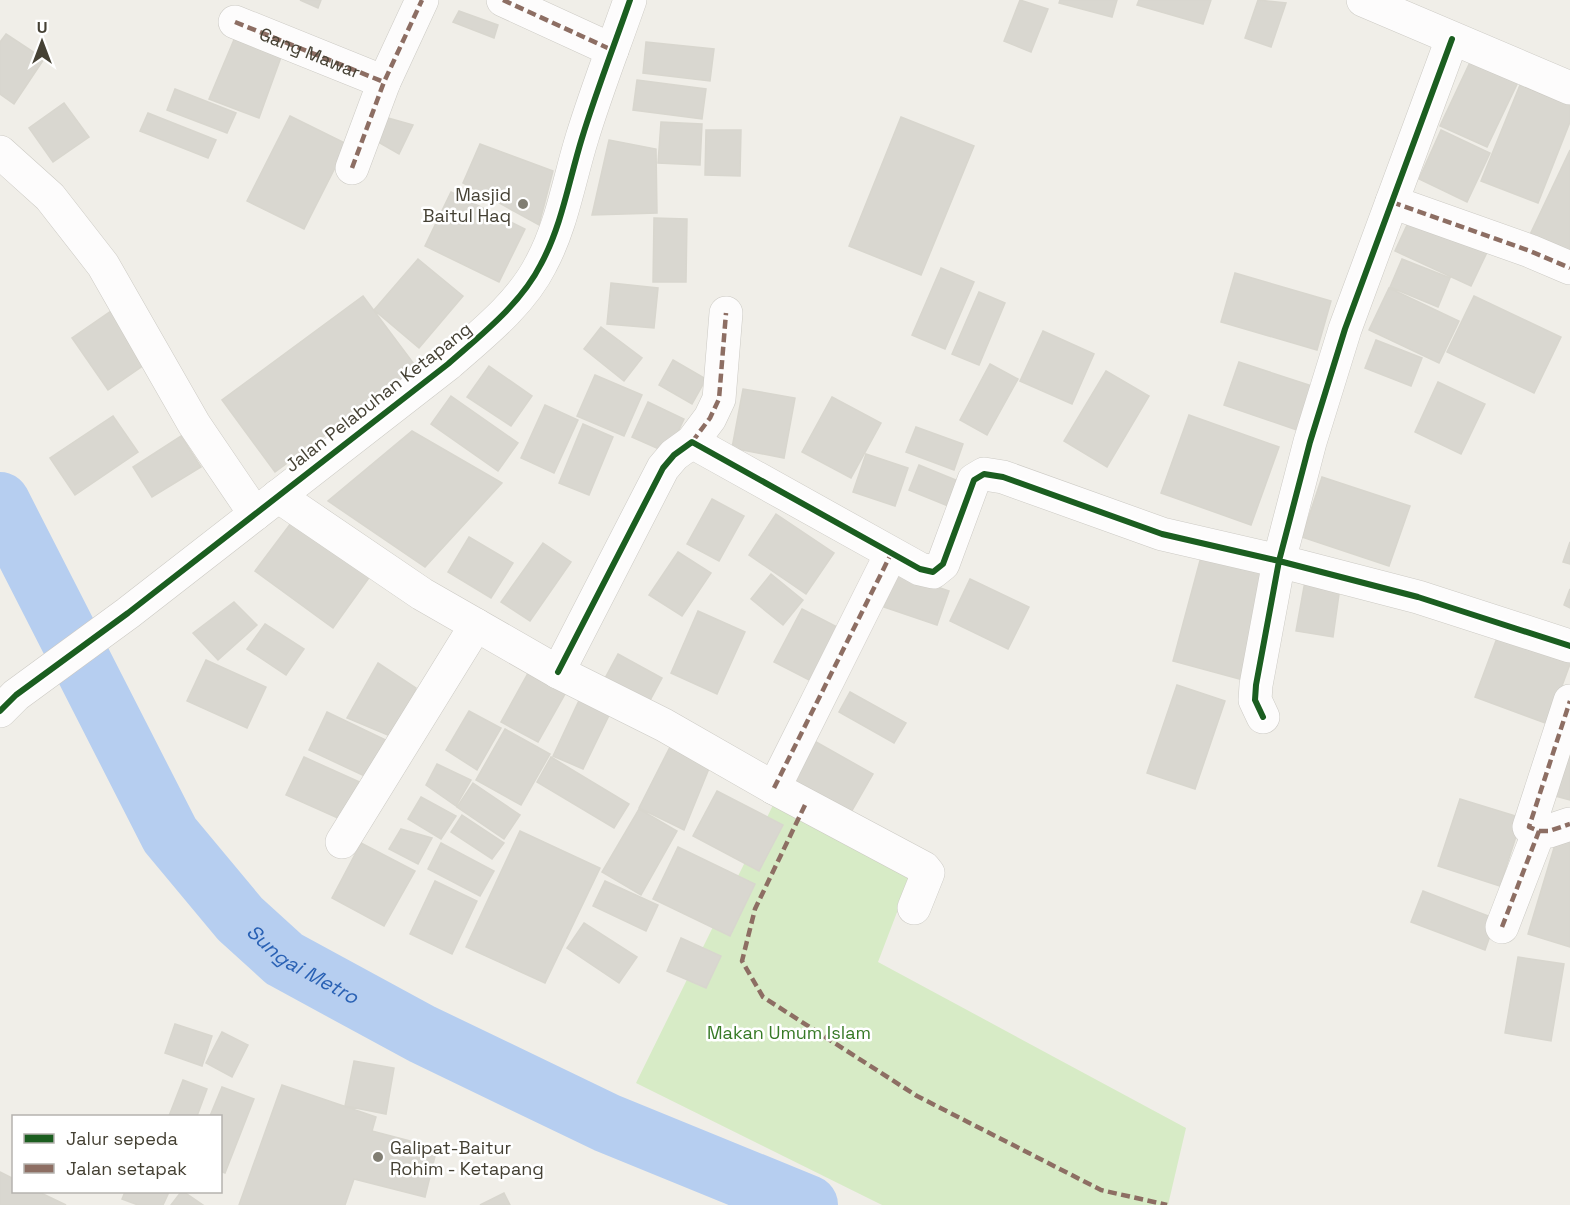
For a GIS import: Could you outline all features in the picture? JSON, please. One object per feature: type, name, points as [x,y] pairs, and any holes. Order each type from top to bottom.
[{"type":"street","name":"Gang Mawar","points":[[352,168],[384,82],[422,0]]},
{"type":"street","points":[[503,0],[612,50]]},
{"type":"street","name":"Jalan Pelabuhan Ketapang","points":[[8,703],[128,613],[448,364],[487,330],[525,288],[541,265],[554,235],[582,138],[630,0]]},
{"type":"street","points":[[1363,0],[1570,88]]},
{"type":"street","name":"Gang Mawar","points":[[235,21],[384,82]]},
{"type":"street","points":[[1263,717],[1255,700],[1256,685],[1279,561],[1310,442],[1346,329],[1452,39]]},
{"type":"street","points":[[0,152],[50,198],[103,265],[194,424],[267,505],[558,672],[664,725],[774,788],[924,868],[928,873],[914,908]]},
{"type":"street","points":[[1392,202],[1530,250],[1570,268]]},
{"type":"street","points":[[558,672],[663,468],[674,455],[692,442],[710,418],[718,399],[726,313]]},
{"type":"street","points":[[692,442],[920,570],[933,572],[942,566],[974,480],[984,474],[1003,477],[1162,534],[1418,597],[1570,645]]},
{"type":"street","points":[[774,788],[891,554]]},
{"type":"street","points":[[342,842],[476,625]]},
{"type":"street","points":[[1570,701],[1529,827],[1539,831],[1549,831],[1570,824]]},
{"type":"street","points":[[1503,927],[1539,831]]},
{"type":"green space","name":"Makan Umum Islam","points":[[778,795],[912,873],[878,962],[1186,1128],[1168,1205],[882,1205],[636,1083]]},
{"type":"building","points":[[300,0],[321,0],[318,8]]},
{"type":"building","points":[[1020,0],[1048,9],[1031,52],[1004,41]]},
{"type":"building","points":[[1060,0],[1117,0],[1112,17],[1059,3]]},
{"type":"building","points":[[1139,0],[1211,0],[1203,24],[1137,5]]},
{"type":"building","points":[[1258,0],[1286,3],[1271,47],[1245,38]]},
{"type":"building","points":[[459,11],[498,25],[494,38],[453,22]]},
{"type":"building","points":[[6,34],[44,59],[14,104],[0,94],[0,42]]},
{"type":"building","points":[[236,35],[284,49],[259,118],[209,99]]},
{"type":"building","points":[[646,42],[714,49],[710,81],[643,73]]},
{"type":"building","points":[[1472,58],[1519,80],[1487,147],[1440,126]]},
{"type":"building","points":[[637,80],[706,89],[702,119],[633,110]]},
{"type":"building","points":[[1520,85],[1570,105],[1570,122],[1538,203],[1481,181]]},
{"type":"building","points":[[175,89],[236,113],[227,133],[167,110]]},
{"type":"building","points":[[64,103],[89,137],[53,162],[29,128]]},
{"type":"building","points":[[148,113],[216,140],[208,158],[140,131]]},
{"type":"building","points":[[290,116],[347,144],[304,229],[247,201]]},
{"type":"building","points":[[381,116],[413,125],[399,154],[371,138]]},
{"type":"building","points":[[901,117],[974,146],[921,275],[849,246]]},
{"type":"building","points":[[661,122],[702,124],[700,165],[658,163]]},
{"type":"building","points":[[706,130],[741,130],[740,176],[705,175]]},
{"type":"building","points":[[1441,130],[1490,153],[1467,202],[1419,179]]},
{"type":"building","points":[[609,140],[656,149],[657,213],[592,215]]},
{"type":"building","name":"Masjid Baitul Haq","points":[[480,144],[553,171],[539,225],[463,183]]},
{"type":"building","points":[[1570,150],[1570,261],[1527,241]]},
{"type":"building","points":[[451,192],[525,229],[499,282],[425,246]]},
{"type":"building","points":[[1414,210],[1490,246],[1471,286],[1395,251]]},
{"type":"building","points":[[654,218],[687,219],[686,282],[653,282]]},
{"type":"building","points":[[418,259],[463,296],[419,348],[374,310]]},
{"type":"building","points":[[1402,259],[1450,278],[1438,307],[1390,287]]},
{"type":"building","points":[[941,268],[974,282],[945,349],[912,335]]},
{"type":"building","points":[[1235,273],[1331,301],[1317,350],[1221,322]]},
{"type":"building","points":[[611,283],[658,288],[654,328],[607,324]]},
{"type":"building","points":[[1389,288],[1459,321],[1439,363],[1369,330]]},
{"type":"building","points":[[979,292],[1005,303],[979,365],[952,354]]},
{"type":"building","points":[[363,296],[417,368],[275,472],[222,400]]},
{"type":"building","points":[[1474,296],[1561,337],[1534,393],[1447,352]]},
{"type":"building","points":[[111,311],[147,363],[108,390],[72,338]]},
{"type":"building","points":[[601,327],[642,358],[624,381],[584,349]]},
{"type":"building","points":[[1043,331],[1094,354],[1072,404],[1020,381]]},
{"type":"building","points":[[1376,340],[1422,358],[1411,386],[1365,368]]},
{"type":"building","points":[[673,360],[706,379],[692,404],[659,385]]},
{"type":"building","points":[[1239,362],[1312,386],[1297,430],[1224,405]]},
{"type":"building","points":[[990,364],[1018,379],[987,435],[960,420]]},
{"type":"building","points":[[489,366],[532,396],[511,426],[467,397]]},
{"type":"building","points":[[1106,371],[1149,396],[1107,467],[1064,441]]},
{"type":"building","points":[[595,375],[642,395],[624,436],[577,416]]},
{"type":"building","points":[[1438,382],[1485,404],[1461,454],[1415,432]]},
{"type":"building","points":[[743,389],[795,398],[784,458],[732,448]]},
{"type":"building","points":[[451,396],[518,443],[498,471],[431,424]]},
{"type":"building","points":[[832,397],[881,423],[851,478],[802,452]]},
{"type":"building","points":[[648,402],[684,419],[668,453],[632,437]]},
{"type":"building","points":[[545,405],[578,420],[554,473],[521,458]]},
{"type":"building","points":[[1189,415],[1279,447],[1251,525],[1161,493]]},
{"type":"building","points":[[113,416],[138,452],[75,495],[50,458]]},
{"type":"building","points":[[583,424],[613,437],[589,495],[559,483]]},
{"type":"building","points":[[916,427],[963,444],[954,470],[906,452]]},
{"type":"building","points":[[412,431],[502,483],[425,567],[328,501]]},
{"type":"building","points":[[181,436],[201,467],[152,497],[133,467]]},
{"type":"building","points":[[866,454],[908,468],[895,506],[853,492]]},
{"type":"building","points":[[919,465],[963,483],[953,508],[909,490]]},
{"type":"building","points":[[1322,477],[1410,506],[1389,566],[1302,537]]},
{"type":"building","points":[[712,499],[744,516],[719,561],[687,544]]},
{"type":"building","points":[[776,514],[834,553],[806,594],[749,555]]},
{"type":"building","points":[[294,519],[371,575],[333,628],[255,571]]},
{"type":"building","points":[[469,537],[513,563],[491,598],[448,572]]},
{"type":"building","points":[[1570,542],[1570,564],[1563,562]]},
{"type":"building","points":[[543,543],[571,562],[530,621],[501,602]]},
{"type":"building","points":[[678,552],[711,573],[682,616],[649,595]]},
{"type":"building","points":[[1201,557],[1274,576],[1247,681],[1173,661]]},
{"type":"building","points":[[897,573],[949,591],[937,625],[884,607]]},
{"type":"building","points":[[771,574],[803,600],[783,625],[751,599]]},
{"type":"building","points":[[970,579],[1029,607],[1008,649],[950,621]]},
{"type":"building","points":[[1305,581],[1340,587],[1333,637],[1296,631]]},
{"type":"building","points":[[1570,589],[1570,608],[1564,605]]},
{"type":"building","points":[[234,602],[257,625],[218,660],[193,633]]},
{"type":"building","points":[[802,609],[845,631],[817,684],[774,662]]},
{"type":"building","points":[[698,611],[745,632],[717,694],[671,673]]},
{"type":"building","points":[[265,624],[304,649],[286,675],[247,649]]},
{"type":"building","points":[[1500,630],[1570,656],[1570,664],[1548,724],[1475,697]]},
{"type":"building","points":[[618,654],[662,678],[647,706],[603,682]]},
{"type":"building","points":[[206,660],[266,687],[247,728],[187,701]]},
{"type":"building","points":[[378,663],[416,688],[395,738],[347,718]]},
{"type":"building","points":[[532,666],[569,687],[538,742],[501,722]]},
{"type":"building","points":[[1177,685],[1225,701],[1195,789],[1147,773]]},
{"type":"building","points":[[583,692],[613,707],[583,769],[553,756]]},
{"type":"building","points":[[850,692],[906,723],[894,743],[839,712]]},
{"type":"building","points":[[469,711],[501,728],[477,770],[446,750]]},
{"type":"building","points":[[327,712],[388,741],[371,779],[309,750]]},
{"type":"building","points":[[505,729],[550,754],[521,805],[476,780]]},
{"type":"building","points":[[809,738],[873,774],[850,814],[786,778]]},
{"type":"building","points":[[672,743],[710,766],[684,830],[639,808]]},
{"type":"building","points":[[1570,745],[1570,800],[1555,796]]},
{"type":"building","points":[[304,757],[366,785],[349,823],[286,795]]},
{"type":"building","points":[[551,757],[629,804],[614,828],[537,782]]},
{"type":"building","points":[[437,764],[471,780],[456,806],[426,785]]},
{"type":"building","points":[[473,783],[520,815],[504,839],[457,807]]},
{"type":"building","points":[[717,791],[783,825],[759,871],[693,836]]},
{"type":"building","points":[[421,797],[456,816],[441,839],[408,819]]},
{"type":"building","points":[[1460,799],[1522,818],[1500,886],[1438,866]]},
{"type":"building","points":[[639,809],[677,831],[641,895],[602,872]]},
{"type":"building","points":[[462,815],[504,843],[492,859],[451,832]]},
{"type":"building","points":[[1560,828],[1570,831],[1570,947],[1528,934]]},
{"type":"building","points":[[401,829],[432,838],[418,864],[389,849]]},
{"type":"building","points":[[520,831],[600,868],[545,983],[466,947]]},
{"type":"building","points":[[361,843],[415,871],[384,926],[332,898]]},
{"type":"building","points":[[441,843],[494,871],[480,896],[428,869]]},
{"type":"building","points":[[678,847],[755,884],[730,936],[653,899]]},
{"type":"building","points":[[435,881],[477,901],[452,954],[410,934]]},
{"type":"building","points":[[605,881],[658,905],[646,931],[593,906]]},
{"type":"building","points":[[1423,891],[1496,919],[1485,950],[1411,922]]},
{"type":"building","points":[[584,923],[637,957],[619,983],[567,948]]},
{"type":"building","points":[[681,938],[721,956],[706,988],[667,971]]},
{"type":"building","points":[[1518,957],[1564,964],[1551,1041],[1505,1033]]},
{"type":"building","points":[[175,1024],[212,1036],[202,1066],[165,1053]]},
{"type":"building","points":[[222,1032],[248,1045],[232,1077],[206,1063]]},
{"type":"building","points":[[354,1061],[394,1068],[386,1114],[345,1106]]},
{"type":"building","points":[[183,1080],[207,1089],[197,1115],[169,1115]]},
{"type":"building","points":[[282,1085],[376,1117],[372,1131],[437,1148],[425,1197],[354,1179],[345,1205],[239,1205]]},
{"type":"building","points":[[222,1087],[254,1099],[225,1173],[222,1172],[222,1115],[210,1115]]},
{"type":"building","points":[[0,1172],[12,1178],[12,1193],[41,1193],[66,1205],[0,1205]]},
{"type":"building","points":[[125,1193],[169,1193],[163,1205],[138,1205],[122,1199]]},
{"type":"building","points":[[180,1193],[185,1193],[203,1205],[171,1205]]},
{"type":"building","points":[[504,1193],[510,1205],[480,1205]]},
{"type":"waterway","name":"Sungai Metro","points":[[0,502],[170,835],[240,919],[284,959],[422,1034],[607,1123],[808,1205]]},
{"type":"marked path","points":[[352,168],[384,82],[422,0]]},
{"type":"marked path","points":[[503,0],[612,50]]},
{"type":"marked path","points":[[235,22],[384,82]]},
{"type":"marked path","points":[[1392,202],[1530,251],[1570,268]]},
{"type":"marked path","points":[[692,442],[710,418],[719,399],[726,313]]},
{"type":"marked path","points":[[774,788],[891,554]]},
{"type":"marked path","points":[[1502,927],[1539,831],[1529,827],[1570,701]]},
{"type":"marked path","points":[[805,805],[755,909],[742,961],[763,997],[917,1096],[1101,1190],[1167,1205]]},
{"type":"marked path","points":[[1539,831],[1549,831],[1570,824]]},
{"type":"cycle path","points":[[0,711],[16,695],[128,613],[448,364],[511,306],[533,279],[554,234],[587,121],[630,0]]},
{"type":"cycle path","points":[[1452,39],[1345,329],[1310,442],[1279,561],[1418,597],[1570,646]]},
{"type":"cycle path","points":[[558,672],[663,468],[674,455],[692,442],[920,569],[933,572],[943,564],[974,480],[984,474],[1003,477],[1162,534],[1279,561],[1256,685],[1255,700],[1263,717]]},
{"type":"place","name":"Masjid Baitul Haq","points":[[523,204]]},
{"type":"place","name":"Galipat-Baitur Rohim - Ketapang","points":[[378,1157]]}]
